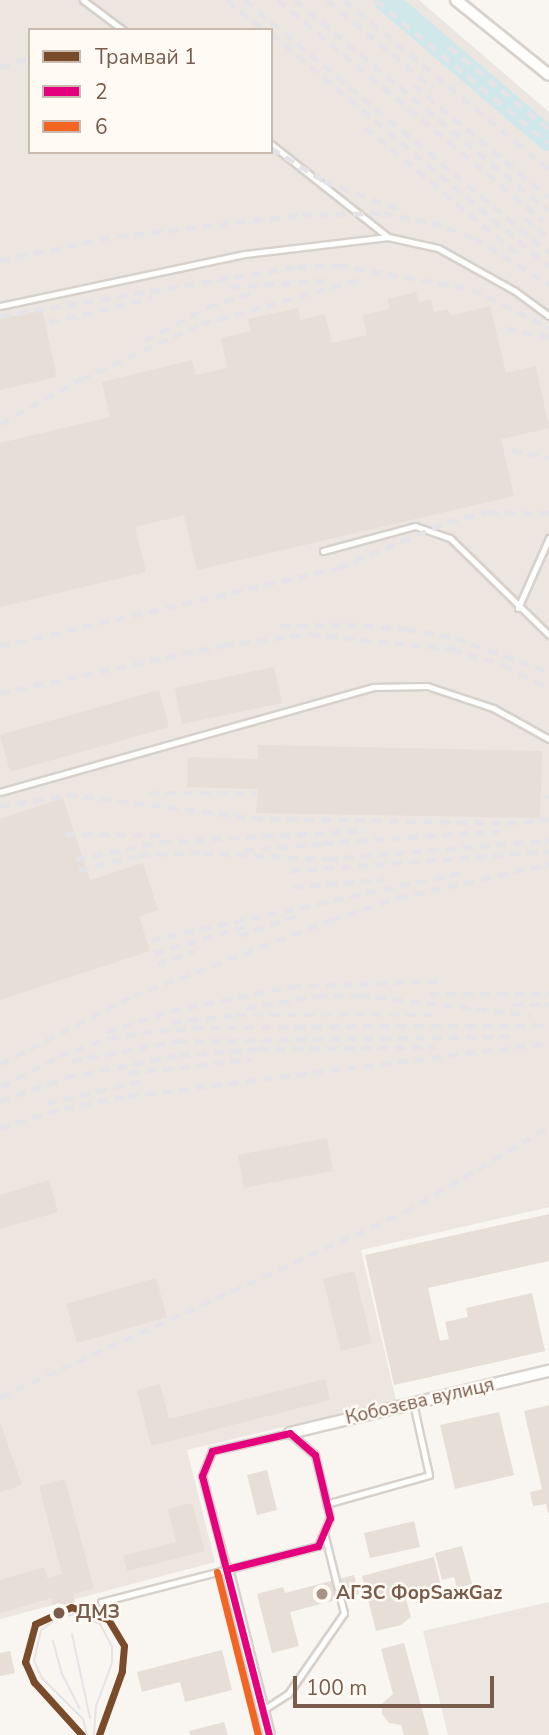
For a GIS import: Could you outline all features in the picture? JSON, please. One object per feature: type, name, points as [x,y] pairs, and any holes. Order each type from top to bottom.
[{"type":"street","points":[[456,0],[549,75]]},
{"type":"street","name":"Кобозєва вулиця","points":[[290,1433],[549,1371]]},
{"type":"street","points":[[227,1569],[269,1735]]},
{"type":"lane","points":[[83,0],[120,28]]},
{"type":"lane","points":[[273,146],[388,237]]},
{"type":"lane","points":[[0,306],[246,254],[388,237],[438,248],[516,291],[549,316]]},
{"type":"lane","points":[[323,551],[415,526],[450,538],[518,608],[549,635]]},
{"type":"lane","points":[[518,608],[549,538]]},
{"type":"lane","points":[[0,792],[374,687],[427,686],[493,708],[549,739]]},
{"type":"lane","points":[[326,1504],[429,1475],[413,1403]]},
{"type":"lane","points":[[101,1602],[317,1546],[330,1518],[314,1455],[290,1433],[212,1451],[202,1476],[227,1569]]},
{"type":"lane","points":[[263,1710],[288,1694],[344,1612],[324,1532]]},
{"type":"shaded area","points":[[0,0],[419,0],[549,112],[549,1207],[361,1250],[396,1400],[187,1450],[215,1562],[0,1619]]},
{"type":"shaded area","points":[[549,1602],[549,1735],[448,1735],[423,1631]]},
{"type":"building","points":[[416,292],[419,302],[431,299],[434,312],[448,309],[450,316],[490,306],[506,373],[536,366],[549,428],[501,439],[514,496],[197,570],[184,515],[135,527],[146,572],[0,607],[0,443],[110,417],[102,382],[192,360],[196,375],[227,368],[221,338],[251,331],[248,319],[298,308],[300,320],[325,314],[332,343],[367,335],[363,315],[390,309],[387,299]]},
{"type":"building","points":[[42,310],[57,377],[0,390],[0,319]]},
{"type":"building","points":[[274,667],[282,703],[182,724],[175,688]]},
{"type":"building","points":[[159,690],[169,727],[10,772],[0,735]]},
{"type":"building","points":[[258,745],[542,751],[540,818],[256,813],[258,789],[187,787],[188,757],[258,759]]},
{"type":"building","points":[[63,798],[90,880],[143,863],[158,910],[139,917],[150,951],[0,1000],[0,819]]},
{"type":"building","points":[[327,1138],[333,1171],[244,1188],[238,1155]]},
{"type":"building","points":[[49,1180],[58,1212],[0,1229],[0,1195]]},
{"type":"building","points":[[549,1214],[549,1261],[428,1288],[440,1341],[449,1339],[445,1322],[468,1317],[466,1308],[532,1293],[545,1351],[394,1385],[365,1255]]},
{"type":"building","points":[[354,1271],[372,1343],[341,1351],[323,1279]]},
{"type":"building","points":[[156,1278],[167,1317],[77,1343],[66,1304]]},
{"type":"building","points":[[325,1379],[330,1400],[151,1446],[137,1390],[160,1384],[169,1419]]},
{"type":"building","points":[[549,1405],[548,1513],[546,1504],[533,1506],[530,1492],[542,1489],[524,1411]]},
{"type":"building","points":[[499,1412],[514,1475],[455,1489],[440,1425]]},
{"type":"building","points":[[0,1422],[22,1485],[0,1492]]},
{"type":"building","points":[[267,1470],[277,1510],[257,1515],[247,1475]]},
{"type":"building","points":[[65,1479],[94,1589],[73,1594],[75,1602],[54,1607],[52,1598],[0,1613],[0,1580],[44,1567],[47,1578],[62,1574],[39,1486]]},
{"type":"building","points":[[192,1503],[205,1551],[127,1571],[123,1556],[176,1542],[168,1509]]},
{"type":"building","points":[[414,1521],[420,1547],[370,1558],[364,1533]]},
{"type":"building","points":[[462,1546],[472,1584],[457,1588],[454,1577],[442,1580],[435,1553]]},
{"type":"building","points":[[434,1557],[441,1586],[405,1595],[411,1617],[401,1625],[376,1631],[362,1576]]},
{"type":"building","points":[[354,1575],[359,1594],[290,1612],[299,1646],[272,1653],[257,1594],[283,1587],[285,1593]]},
{"type":"building","points":[[404,1643],[429,1735],[404,1735],[401,1725],[389,1723],[382,1714],[382,1704],[393,1694],[381,1649]]},
{"type":"building","points":[[222,1650],[232,1690],[185,1702],[180,1682],[142,1692],[137,1672]]},
{"type":"building","points":[[10,1651],[15,1673],[0,1676],[0,1653]]},
{"type":"building","points":[[224,1722],[228,1735],[190,1735],[189,1731]]},
{"type":"waterway","points":[[386,0],[549,139]]},
{"type":"tram line","name":"1","points":[[82,1735],[34,1682],[25,1662],[35,1624],[71,1607],[108,1619],[124,1646],[122,1671],[99,1735]]},
{"type":"tram line","points":[[87,1735],[83,1719],[42,1678],[34,1661],[41,1630],[56,1619],[75,1614],[100,1624],[112,1647],[112,1663],[96,1706],[94,1735]]},
{"type":"tram line","points":[[72,1634],[90,1718]]},
{"type":"tram line","points":[[53,1641],[62,1674],[80,1709]]},
{"type":"railway","points":[[227,0],[262,28]]},
{"type":"railway","points":[[245,0],[549,252]]},
{"type":"railway","points":[[278,0],[544,221]]},
{"type":"railway","points":[[295,0],[549,211]]},
{"type":"railway","points":[[327,0],[433,88]]},
{"type":"railway","points":[[344,0],[549,169]]},
{"type":"railway","points":[[376,0],[549,143]]},
{"type":"railway","points":[[273,35],[549,266]]},
{"type":"railway","points":[[449,47],[549,129]]},
{"type":"railway","points":[[0,67],[28,59]]},
{"type":"railway","points":[[414,85],[549,197]]},
{"type":"railway","points":[[365,127],[519,255]]},
{"type":"railway","points":[[273,149],[324,181],[399,209]]},
{"type":"railway","points":[[0,260],[118,236],[302,215],[383,213],[442,225]]},
{"type":"railway","points":[[525,218],[549,238]]},
{"type":"railway","points":[[432,222],[474,238],[549,284]]},
{"type":"railway","points":[[0,316],[297,267],[338,265],[472,289],[549,327]]},
{"type":"railway","points":[[0,424],[81,379],[201,324],[365,278]]},
{"type":"railway","points":[[230,287],[328,280]]},
{"type":"railway","points":[[145,340],[208,307],[257,291]]},
{"type":"railway","points":[[49,322],[152,298]]},
{"type":"railway","points":[[506,328],[549,337]]},
{"type":"railway","points":[[512,450],[549,458]]},
{"type":"railway","points":[[0,646],[338,568],[448,522],[488,512],[549,513]]},
{"type":"railway","points":[[280,626],[347,624],[407,629],[456,638],[549,672]]},
{"type":"railway","points":[[0,693],[223,645],[310,634],[452,649],[504,665],[549,688]]},
{"type":"railway","points":[[149,793],[257,793]]},
{"type":"railway","points":[[67,794],[253,818],[507,823],[549,819]]},
{"type":"railway","points":[[0,806],[76,794]]},
{"type":"railway","points":[[544,797],[549,797]]},
{"type":"railway","points":[[76,859],[161,842],[367,830]]},
{"type":"railway","points":[[323,843],[501,831]]},
{"type":"railway","points":[[65,834],[165,835]]},
{"type":"railway","points":[[203,853],[327,859],[549,840]]},
{"type":"railway","points":[[244,850],[332,843]]},
{"type":"railway","points":[[290,871],[549,851]]},
{"type":"railway","points":[[79,870],[140,855],[213,852]]},
{"type":"railway","points":[[0,1064],[133,996],[331,920],[398,898],[549,864]]},
{"type":"railway","points":[[151,940],[459,873]]},
{"type":"railway","points":[[293,887],[385,879]]},
{"type":"railway","points":[[238,936],[301,914]]},
{"type":"railway","points":[[154,953],[247,926]]},
{"type":"railway","points":[[157,964],[195,951]]},
{"type":"railway","points":[[106,1032],[171,1011],[292,986],[445,981]]},
{"type":"railway","points":[[429,994],[549,993]]},
{"type":"railway","points":[[246,1008],[317,996],[359,995],[531,1015]]},
{"type":"railway","points":[[513,1005],[549,1005]]},
{"type":"railway","points":[[172,1022],[236,1015],[437,1015]]},
{"type":"railway","points":[[1,1087],[59,1056],[109,1038],[142,1032],[210,1027],[549,1025]]},
{"type":"railway","points":[[72,1061],[177,1041],[518,1036]]},
{"type":"railway","points":[[0,1128],[64,1108],[128,1096],[549,1043]]},
{"type":"railway","points":[[0,1101],[67,1077],[180,1055],[259,1049],[434,1047]]},
{"type":"railway","points":[[129,1073],[251,1059]]},
{"type":"railway","points":[[47,1103],[145,1080]]},
{"type":"railway","points":[[0,1397],[405,1212],[549,1127]]},
{"type":"transit line","name":"2","points":[[227,1569],[318,1546],[330,1518],[315,1455],[290,1433],[212,1451],[202,1476],[269,1735]]},
{"type":"transit line","name":"6","points":[[217,1572],[258,1735]]},
{"type":"place","name":"АГЗС ФорSажGaz","points":[[322,1594]]},
{"type":"place","name":"ДМЗ","points":[[59,1613]]}]
